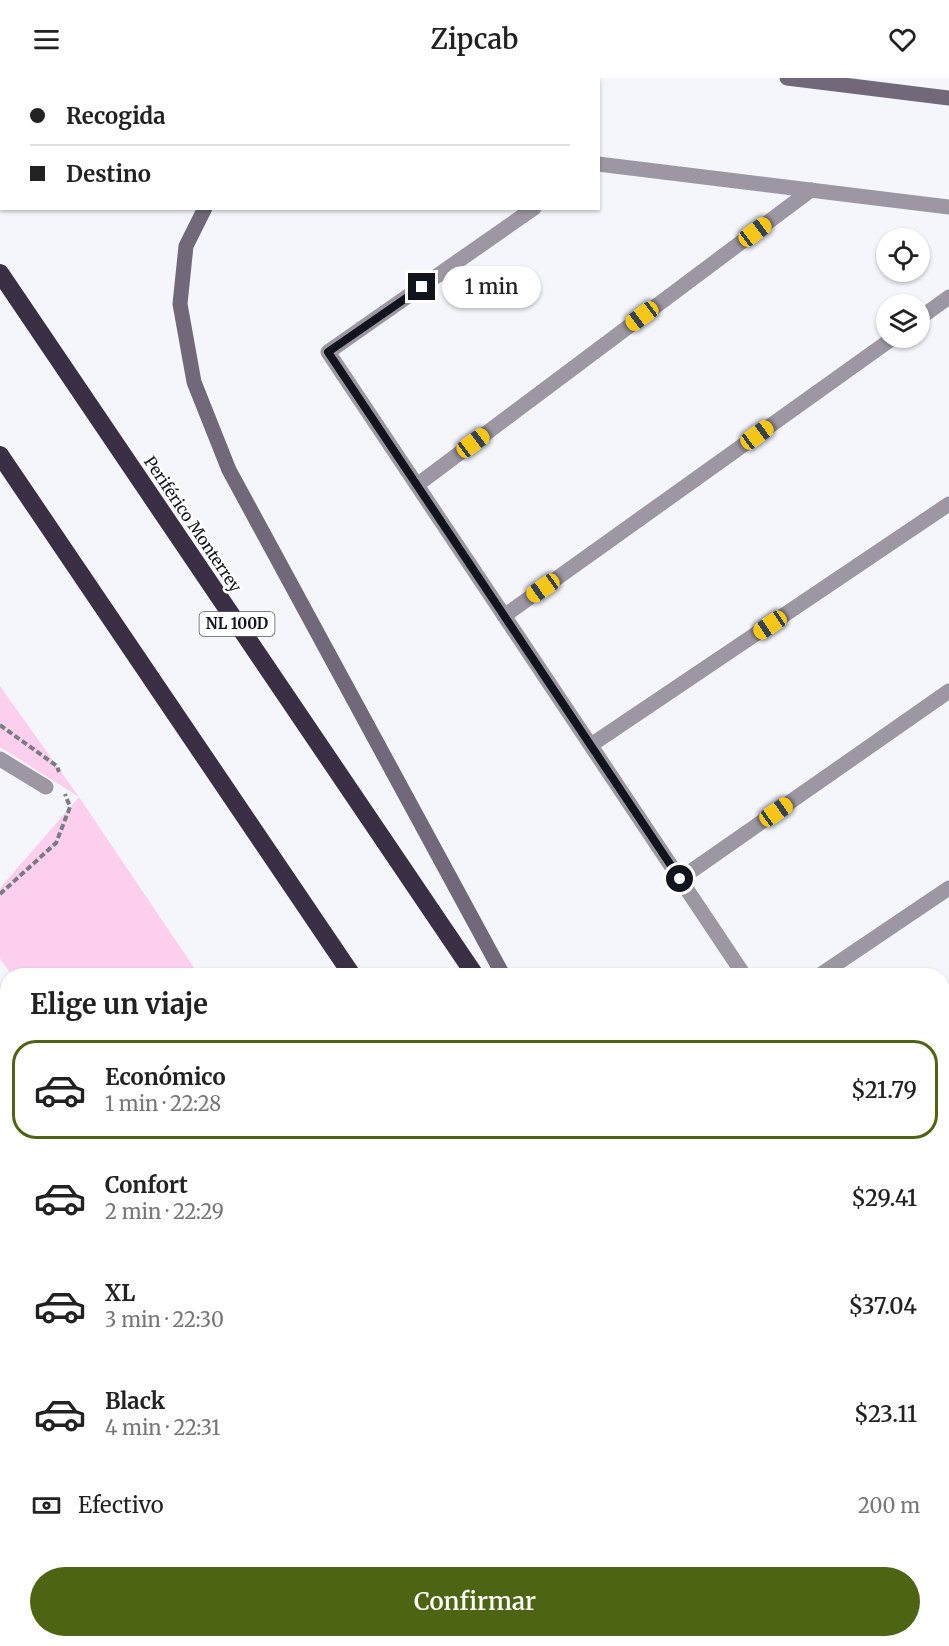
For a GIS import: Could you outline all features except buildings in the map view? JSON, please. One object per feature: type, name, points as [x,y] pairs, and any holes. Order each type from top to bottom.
[{"type":"highway","name":"Periférico Monterrey","points":[[0,273],[471,968]]},
{"type":"highway","points":[[0,455],[347,968]]},
{"type":"main road","points":[[787,78],[949,98]]},
{"type":"main road","points":[[204,210],[186,246],[180,304],[194,382],[229,470],[499,968]]},
{"type":"street","points":[[600,164],[949,207]]},
{"type":"street","points":[[417,485],[811,190]]},
{"type":"street","points":[[531,210],[328,352],[739,968]]},
{"type":"street","points":[[930,311],[949,297]]},
{"type":"street","points":[[504,616],[879,348]]},
{"type":"street","points":[[591,745],[949,504]]},
{"type":"street","points":[[680,879],[949,691]]},
{"type":"street","points":[[0,759],[46,787]]},
{"type":"street","points":[[830,968],[949,888]]},
{"type":"shaded area","points":[[0,686],[79,797],[0,747]]},
{"type":"shaded area","points":[[79,797],[194,968],[7,968],[0,959],[0,888]]},
{"type":"route","points":[[422,287],[328,352],[680,879]]}]
